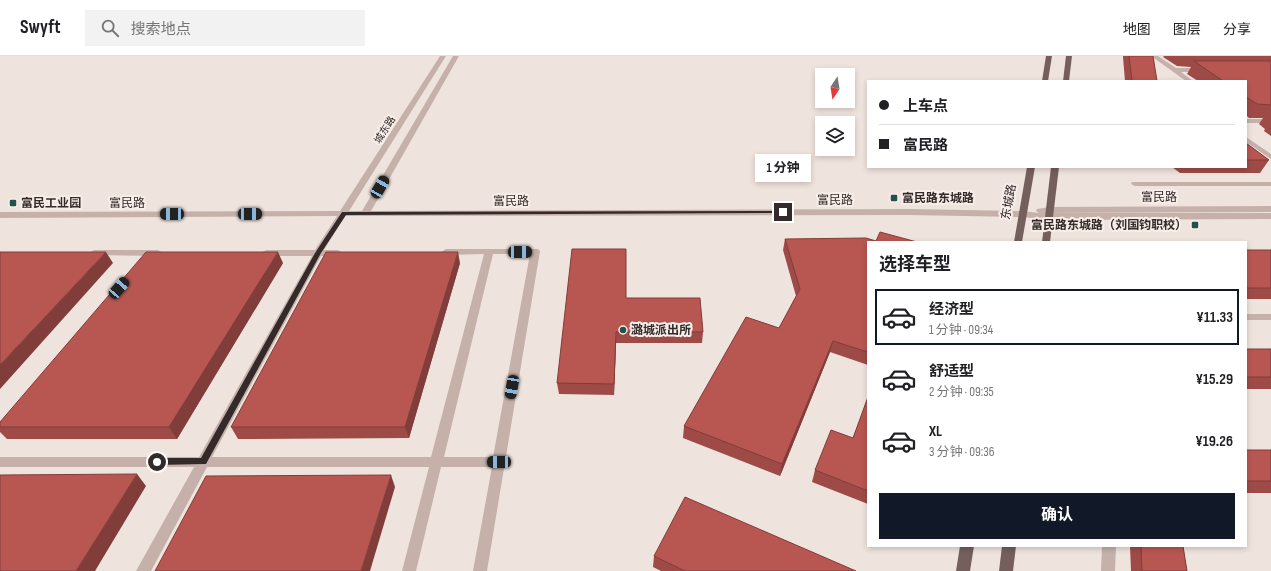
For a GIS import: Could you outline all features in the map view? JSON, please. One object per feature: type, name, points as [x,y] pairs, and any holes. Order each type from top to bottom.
[{"type":"main road","points":[[1045,80],[1050,56]]},
{"type":"main road","points":[[1066,80],[1069,56]]},
{"type":"main road","name":"东城路","points":[[1018,241],[1030,168]]},
{"type":"main road","points":[[1046,241],[1056,168]]},
{"type":"main road","points":[[963,571],[967,547]]},
{"type":"main road","points":[[1006,571],[1009,547]]},
{"type":"street","name":"城东路","points":[[143,571],[318,253],[443,56]]},
{"type":"street","points":[[365,214],[456,56]]},
{"type":"street","points":[[1154,56],[1189,80]]},
{"type":"street","points":[[1174,70],[1212,70]]},
{"type":"street","points":[[1247,121],[1271,121]]},
{"type":"street","points":[[1247,140],[1271,157]]},
{"type":"street","points":[[1247,150],[1271,150]]},
{"type":"street","points":[[1135,184],[1271,184]]},
{"type":"street","name":"富民路","points":[[1050,214],[1271,209]]},
{"type":"street","name":"富民路","points":[[0,215],[909,212],[1271,216]]},
{"type":"street","points":[[435,252],[535,251],[480,571]]},
{"type":"street","points":[[409,571],[489,252]]},
{"type":"street","points":[[86,253],[165,253]]},
{"type":"street","points":[[139,265],[149,253]]},
{"type":"street","points":[[257,253],[349,253]]},
{"type":"street","points":[[1247,317],[1271,317]]},
{"type":"street","points":[[0,462],[499,462]]},
{"type":"street","points":[[1108,571],[1109,547]]},
{"type":"building","points":[[1129,56],[1153,56],[1157,80],[1132,80]]},
{"type":"building","points":[[1194,61],[1271,61],[1271,105],[1257,104],[1247,98],[1247,80],[1222,80]]},
{"type":"building","points":[[1247,144],[1269,160],[1247,160]]},
{"type":"building","points":[[880,232],[913,241],[876,241]]},
{"type":"building","points":[[866,238],[876,241],[867,241],[867,352],[833,341],[782,464],[684,426],[746,317],[779,328],[800,289],[785,239]]},
{"type":"building","points":[[572,249],[626,249],[626,298],[700,298],[703,332],[616,332],[614,384],[557,383]]},
{"type":"building","points":[[1247,250],[1271,250],[1271,288],[1247,288]]},
{"type":"building","points":[[0,252],[106,252],[0,365]]},
{"type":"building","points":[[146,252],[278,252],[169,427],[0,427],[0,422]]},
{"type":"building","points":[[326,252],[458,252],[405,427],[231,427]]},
{"type":"building","points":[[1247,349],[1271,349],[1271,377],[1247,377]]},
{"type":"building","points":[[867,400],[867,491],[815,470],[831,430],[853,438]]},
{"type":"building","points":[[1247,450],[1271,450],[1271,481],[1247,481]]},
{"type":"building","points":[[137,474],[76,571],[0,571],[0,475]]},
{"type":"building","points":[[391,475],[361,571],[155,571],[206,476]]},
{"type":"building","points":[[685,497],[856,571],[685,571],[654,556]]},
{"type":"building","points":[[1141,547],[1183,547],[1187,571],[1142,571]]},
{"type":"place","name":"富民路东城路","points":[[894,198]]},
{"type":"place","name":"富民工业园","points":[[13,203]]},
{"type":"place","name":"富民路东城路（刘国钧职校）","points":[[1195,225]]},
{"type":"place","name":"潞城派出所","points":[[623,330]]},
{"type":"route","points":[[157,462],[204,462],[318,253],[344,214],[783,212]]}]
